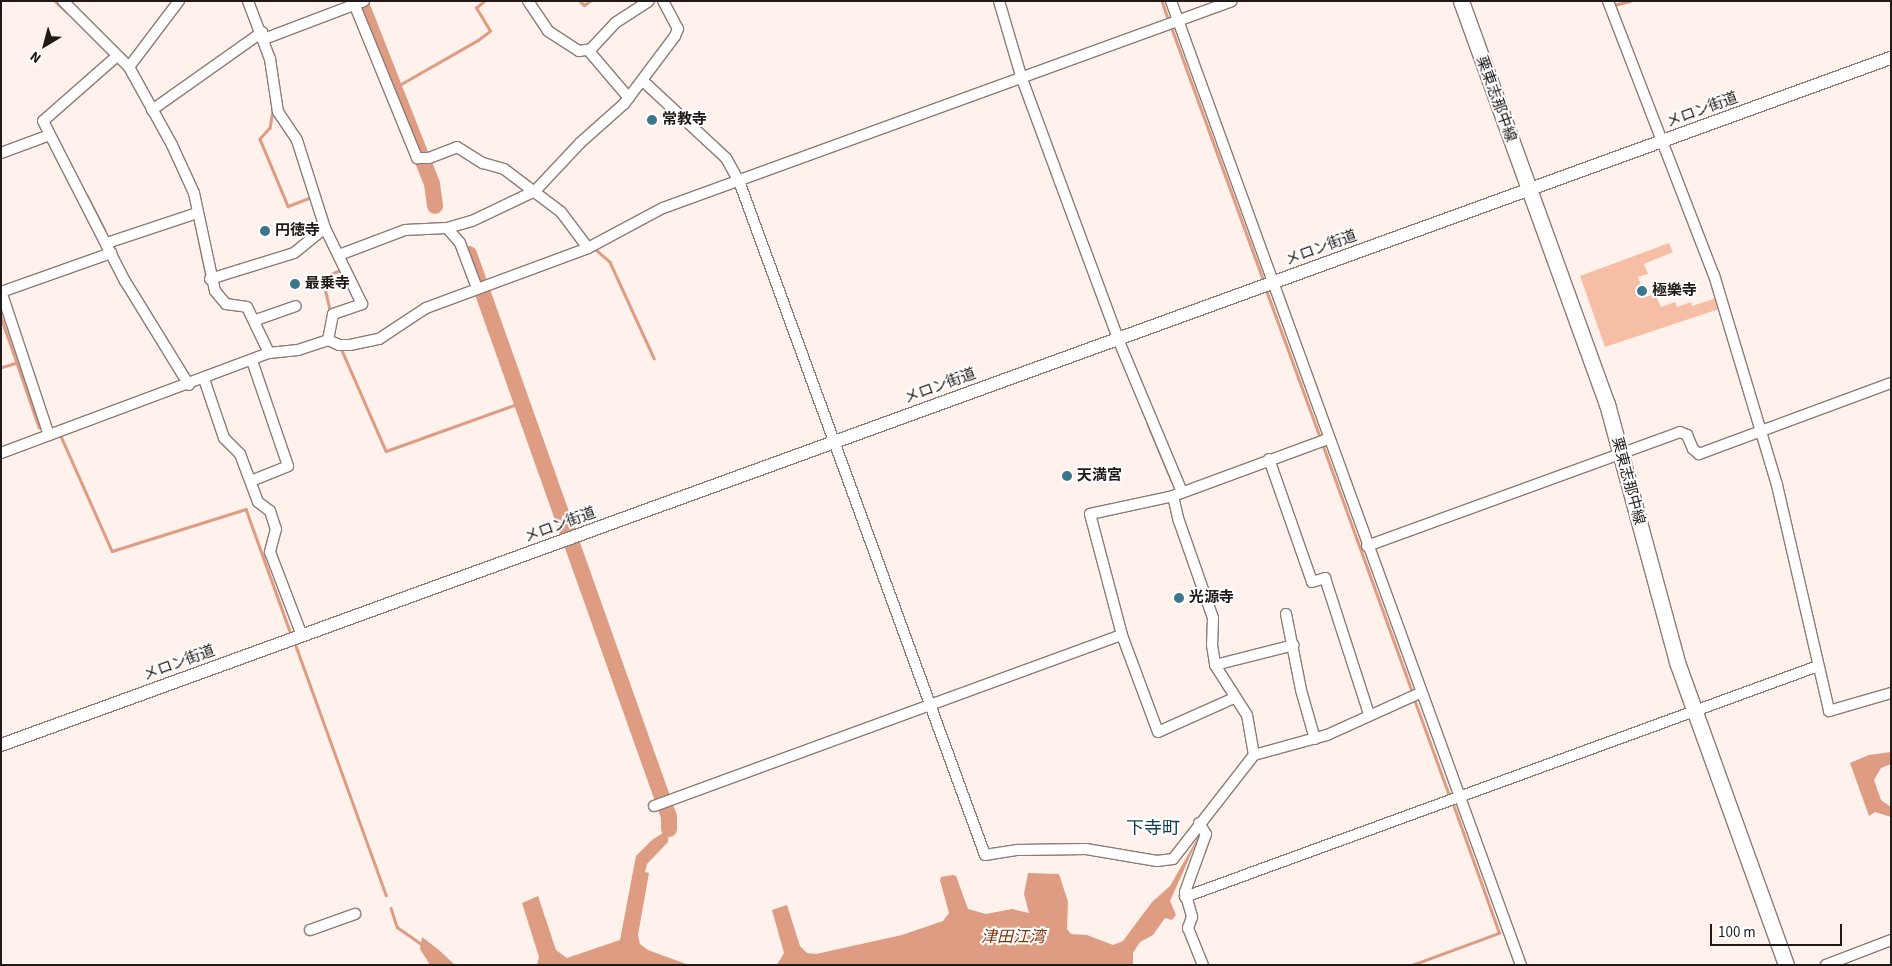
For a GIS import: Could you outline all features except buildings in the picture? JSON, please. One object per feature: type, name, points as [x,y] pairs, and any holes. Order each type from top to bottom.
[{"type":"main road","name":"栗東志那中線","points":[[1461,1],[1622,453],[1661,604],[1695,713],[1786,965]]},
{"type":"street","points":[[63,1],[129,67],[186,172],[194,193],[210,279],[219,298],[226,304],[242,304],[256,320],[269,353]]},
{"type":"street","points":[[129,67],[179,1]]},
{"type":"street","points":[[248,1],[263,36],[277,89],[278,112],[297,140],[325,228],[362,304],[334,314],[328,340]]},
{"type":"street","points":[[528,1],[548,31],[579,51],[588,50],[614,23],[649,1]]},
{"type":"street","points":[[339,255],[405,230],[448,228],[472,221],[535,191],[580,143],[629,98],[643,81],[678,29],[663,1]]},
{"type":"street","points":[[999,1],[1022,79],[1177,494],[1178,521],[1214,618],[1212,645],[1215,665],[1234,698],[1247,715],[1254,755]]},
{"type":"street","points":[[1171,1],[1173,23],[1322,441],[1367,546],[1415,695],[1453,799],[1521,965]]},
{"type":"street","points":[[1,453],[189,385],[269,353],[311,347],[328,340],[339,345],[350,345],[379,339],[426,308],[588,248],[663,208],[1022,79],[1232,1]]},
{"type":"street","points":[[1608,1],[1714,275],[1762,431],[1790,538],[1829,711],[1890,697]]},
{"type":"street","points":[[152,110],[263,36],[357,3],[412,152],[429,158],[457,147],[483,163],[504,169],[561,212],[588,248]]},
{"type":"street","points":[[588,50],[629,98]]},
{"type":"street","points":[[118,56],[43,122],[47,136],[88,204],[111,253],[189,385]]},
{"type":"street","name":"メロン街道","points":[[1,745],[1891,58]]},
{"type":"street","points":[[643,81],[726,158],[738,181],[985,855],[1018,850],[1086,850],[1166,861],[1173,859],[1199,823],[1254,755],[1315,739],[1415,695]]},
{"type":"street","points":[[1,153],[47,136]]},
{"type":"street","points":[[107,243],[197,213]]},
{"type":"street","points":[[210,279],[294,253],[325,228]]},
{"type":"street","points":[[448,228],[460,243],[480,287]]},
{"type":"street","points":[[49,435],[1,292],[111,253]]},
{"type":"street","points":[[256,320],[296,306]]},
{"type":"street","points":[[252,361],[288,466],[252,481]]},
{"type":"street","points":[[204,379],[224,438],[240,454],[252,481],[258,502],[270,511],[276,529],[270,552],[302,636]]},
{"type":"street","points":[[1367,546],[1680,432],[1687,435],[1693,449],[1699,454],[1891,383]]},
{"type":"street","points":[[1234,698],[1158,732],[1122,635],[1090,514],[1177,494],[1322,441]]},
{"type":"street","points":[[1269,459],[1312,582],[1325,578],[1369,714]]},
{"type":"street","points":[[1286,614],[1294,645],[1301,690],[1315,739]]},
{"type":"street","points":[[654,806],[1122,635]]},
{"type":"street","points":[[1215,665],[1294,645]]},
{"type":"street","points":[[1185,897],[1695,713],[1818,666]]},
{"type":"street","points":[[1199,823],[1206,834],[1187,881],[1185,897],[1192,917],[1188,928],[1203,965]]},
{"type":"street","points":[[310,930],[355,914]]},
{"type":"street","points":[[1826,965],[1891,940]]},
{"type":"shaded area","points":[[1669,243],[1673,252],[1644,264],[1648,274],[1638,277],[1645,297],[1655,294],[1661,307],[1675,302],[1677,307],[1691,302],[1692,306],[1716,298],[1719,309],[1605,347],[1580,276]]},
{"type":"water","points":[[1891,752],[1891,764],[1881,768],[1874,780],[1881,800],[1891,807],[1891,817],[1875,812],[1869,816],[1850,763],[1869,755]]},
{"type":"water","points":[[669,829],[668,842],[647,864],[645,872],[649,873],[638,935],[640,944],[648,950],[689,965],[537,965],[539,957],[522,903],[538,896],[556,950],[567,958],[620,940],[636,856],[652,840]]},
{"type":"water","name":"津田江湾","points":[[1201,832],[1170,901],[1176,915],[1172,920],[1165,918],[1153,935],[1140,942],[1133,953],[1133,965],[777,965],[784,953],[772,910],[787,905],[800,946],[807,953],[816,954],[902,935],[943,921],[949,913],[940,880],[941,877],[953,875],[956,876],[968,909],[986,914],[1012,909],[1029,913],[1024,894],[1028,873],[1059,874],[1068,902],[1067,929],[1071,934],[1087,935],[1113,945],[1123,941],[1152,902],[1170,886]]},
{"type":"water","points":[[422,937],[455,965],[430,965],[420,949]]},
{"type":"waterway","points":[[55,1],[67,12]]},
{"type":"waterway","points":[[360,1],[432,184],[435,206]]},
{"type":"waterway","points":[[394,88],[478,40],[490,31],[476,8],[484,1]]},
{"type":"waterway","points":[[580,1],[584,5],[590,1]]},
{"type":"waterway","points":[[1162,1],[1169,21]]},
{"type":"waterway","points":[[1614,5],[1630,1]]},
{"type":"waterway","points":[[1171,26],[1264,282]]},
{"type":"waterway","points":[[273,110],[270,128],[260,139],[288,206],[311,197]]},
{"type":"waterway","points":[[87,195],[105,230]]},
{"type":"waterway","points":[[195,220],[207,278]]},
{"type":"waterway","points":[[593,247],[610,262],[654,358]]},
{"type":"waterway","points":[[469,254],[669,817],[669,829]]},
{"type":"waterway","points":[[330,312],[322,278],[342,269]]},
{"type":"waterway","points":[[129,280],[146,306]]},
{"type":"waterway","points":[[1266,289],[1321,439]]},
{"type":"waterway","points":[[1,317],[17,363],[1,368]]},
{"type":"waterway","points":[[341,348],[386,451],[523,402]]},
{"type":"waterway","points":[[17,363],[39,427]]},
{"type":"waterway","points":[[1148,424],[1172,481]]},
{"type":"waterway","points":[[60,434],[112,551],[246,509],[290,631]]},
{"type":"waterway","points":[[1323,445],[1413,693]]},
{"type":"waterway","points":[[296,646],[386,895]]},
{"type":"waterway","points":[[1414,698],[1450,797]]},
{"type":"waterway","points":[[1412,965],[1499,933],[1452,802]]},
{"type":"waterway","points":[[391,908],[397,927],[423,945]]},
{"type":"place","name":"常教寺","points":[[652,120]]},
{"type":"place","name":"円徳寺","points":[[265,231]]},
{"type":"place","name":"最乗寺","points":[[295,284]]},
{"type":"place","name":"極樂寺","points":[[1642,291]]},
{"type":"place","name":"天満宮","points":[[1067,476]]},
{"type":"place","name":"光源寺","points":[[1179,598]]},
{"type":"district","name":"下寺町","points":[[1153,829]]}]
